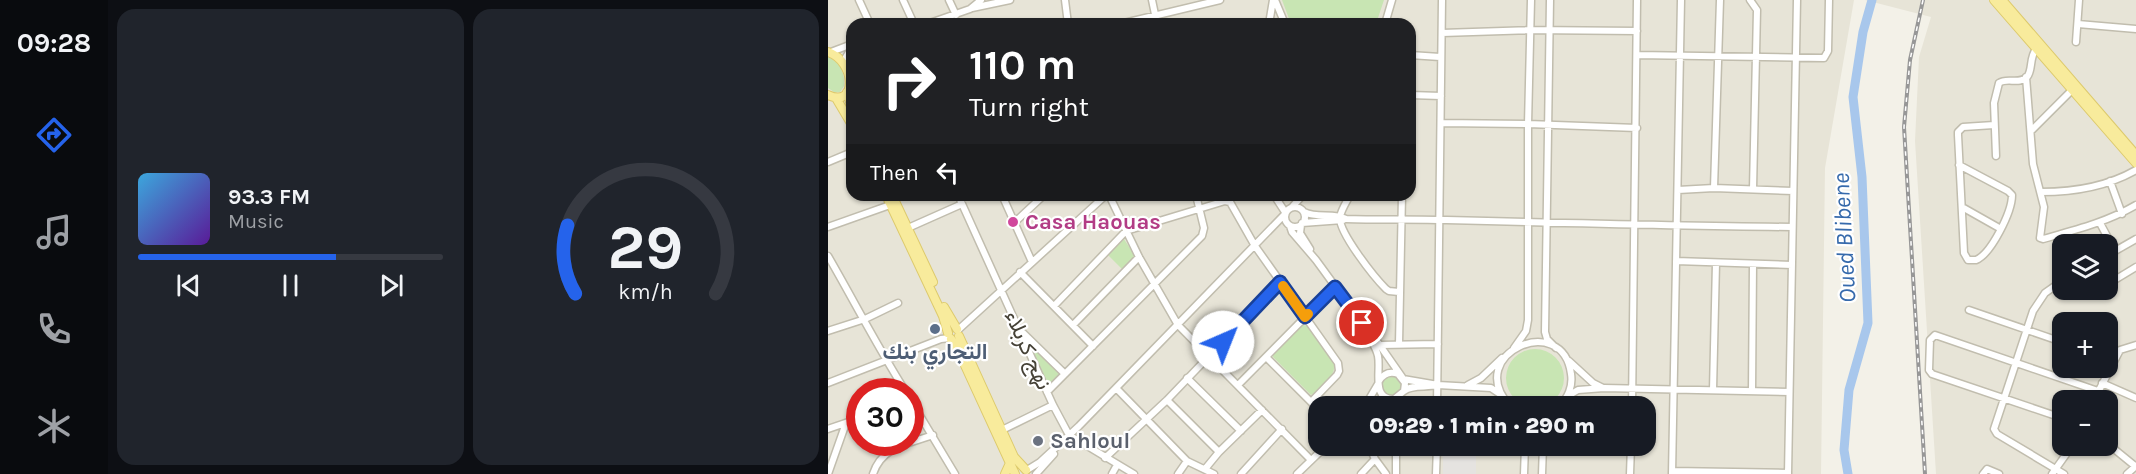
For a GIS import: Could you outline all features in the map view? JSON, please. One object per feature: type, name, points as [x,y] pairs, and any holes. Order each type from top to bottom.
[{"type":"main road","points":[[1994,0],[2036,49],[2136,155]]},
{"type":"main road","points":[[2002,0],[2136,169]]},
{"type":"main road","points":[[829,51],[840,57],[846,66]]},
{"type":"main road","points":[[832,97],[846,117]]},
{"type":"main road","points":[[888,201],[943,316],[947,337],[957,348],[1010,463],[1020,473]]},
{"type":"main road","points":[[895,201],[958,332],[1020,473]]},
{"type":"main road","points":[[947,337],[955,339],[958,332]]},
{"type":"main road","points":[[1005,474],[1010,463]]},
{"type":"street","points":[[859,0],[867,18]]},
{"type":"street","points":[[903,0],[911,18]]},
{"type":"street","points":[[949,0],[956,15]]},
{"type":"street","points":[[970,9],[981,0]]},
{"type":"street","points":[[946,18],[970,9],[1010,0]]},
{"type":"street","points":[[1065,0],[1067,18]]},
{"type":"street","points":[[1152,0],[1156,16]]},
{"type":"street","points":[[1147,18],[1220,0]]},
{"type":"street","points":[[1270,18],[1274,0]]},
{"type":"street","points":[[1274,0],[1282,18]]},
{"type":"street","points":[[1386,18],[1392,0]]},
{"type":"street","points":[[1437,396],[1442,0]]},
{"type":"street","points":[[1465,386],[1475,382],[1514,348],[1526,331],[1528,320],[1528,124],[1531,0]]},
{"type":"street","points":[[1550,0],[1545,332],[1547,339],[1565,357],[1593,383],[1604,388]]},
{"type":"street","points":[[1633,396],[1637,0]]},
{"type":"street","points":[[1681,0],[1672,472],[1711,473],[1788,473],[1797,0]]},
{"type":"street","points":[[1714,188],[1720,0]]},
{"type":"street","points":[[1750,0],[1757,10],[1753,189]]},
{"type":"street","points":[[1637,55],[1821,58],[1827,56],[1828,0]]},
{"type":"street","points":[[2076,42],[2079,0]]},
{"type":"street","points":[[2078,24],[2136,29]]},
{"type":"street","points":[[1442,33],[1530,30],[1637,31]]},
{"type":"street","points":[[829,51],[846,47]]},
{"type":"street","points":[[1996,156],[1994,102],[1998,83],[2003,80],[2021,81],[2026,77],[2030,70],[2030,59],[2036,49]]},
{"type":"street","points":[[1416,55],[1440,57]]},
{"type":"street","points":[[2026,77],[2033,164],[2044,207],[2039,236],[2041,239],[2100,223],[2136,205]]},
{"type":"street","points":[[2031,131],[2073,88]]},
{"type":"street","points":[[1416,95],[1441,96]]},
{"type":"street","points":[[1441,123],[1637,128]]},
{"type":"street","points":[[1959,165],[2011,193],[2013,198],[2006,221],[1979,260],[1968,260],[1964,253],[1959,165],[1958,135],[1961,129],[1994,125]]},
{"type":"street","points":[[828,162],[846,154]]},
{"type":"street","points":[[2041,192],[2073,192],[2110,181],[2136,169]]},
{"type":"street","points":[[2110,181],[2122,214]]},
{"type":"street","points":[[1678,190],[1714,188],[1793,191]]},
{"type":"street","points":[[908,228],[958,201]]},
{"type":"street","name":"نهج كربلاء","points":[[960,201],[1053,405],[1069,435],[1134,474]]},
{"type":"street","points":[[1005,201],[1032,262]]},
{"type":"street","points":[[1014,222],[1037,201]]},
{"type":"street","points":[[958,332],[1000,290],[1100,201]]},
{"type":"street","points":[[1110,201],[1178,325],[1311,460]]},
{"type":"street","points":[[1047,392],[1202,236],[1204,228],[1197,201]]},
{"type":"street","points":[[1054,306],[1126,231],[1225,201],[1230,202],[1255,246],[1336,360],[1339,367],[1337,375],[1317,396]]},
{"type":"street","points":[[1278,201],[1292,232],[1316,260]]},
{"type":"street","points":[[1020,473],[1040,462],[1069,435],[1298,201]]},
{"type":"street","points":[[1303,201],[1305,218],[1300,233],[1316,260],[1402,378],[1401,396]]},
{"type":"street","points":[[1348,201],[1342,219],[1353,247],[1380,283],[1389,291],[1399,292]]},
{"type":"street","points":[[1399,344],[1402,201]]},
{"type":"street","points":[[828,227],[890,205]]},
{"type":"street","points":[[1293,206],[1314,216],[1342,219],[1634,226],[1792,227]]},
{"type":"street","points":[[1962,207],[2001,228]]},
{"type":"street","points":[[1270,231],[1281,225],[1295,227],[1342,219]]},
{"type":"street","points":[[2100,223],[2106,234]]},
{"type":"street","points":[[2118,249],[2136,239]]},
{"type":"street","points":[[828,256],[897,378]]},
{"type":"street","points":[[1073,325],[1139,257]]},
{"type":"street","points":[[1676,261],[1792,265]]},
{"type":"street","points":[[1713,390],[1716,263]]},
{"type":"street","points":[[1752,391],[1753,264]]},
{"type":"street","points":[[2118,278],[2136,267]]},
{"type":"street","points":[[1020,272],[1093,346]]},
{"type":"street","points":[[1105,458],[1167,400],[1280,282]]},
{"type":"street","points":[[1238,385],[1335,287]]},
{"type":"street","points":[[2052,288],[2039,301],[2027,329],[1995,432],[2054,471],[2064,474]]},
{"type":"street","points":[[828,330],[865,319],[898,303]]},
{"type":"street","points":[[1969,309],[2052,338]]},
{"type":"street","points":[[1362,323],[1377,354],[1379,391],[1384,396]]},
{"type":"street","points":[[1019,329],[1065,374]]},
{"type":"street","points":[[2052,415],[1930,372],[1929,340],[1935,335],[2095,390]]},
{"type":"street","points":[[828,383],[947,337]]},
{"type":"street","points":[[1514,348],[1530,341],[1539,341],[1556,348]]},
{"type":"street","points":[[1380,345],[1438,344]]},
{"type":"street","points":[[2118,352],[2122,348],[2135,346]]},
{"type":"street","points":[[1501,394],[1498,386],[1499,369],[1507,354]]},
{"type":"street","points":[[1266,357],[1308,399]]},
{"type":"street","points":[[1565,357],[1572,376],[1568,396]]},
{"type":"street","points":[[1371,396],[1385,374],[1389,373],[1438,385],[1491,388],[1501,394]]},
{"type":"street","points":[[1187,378],[1241,431]]},
{"type":"street","points":[[2098,390],[2104,378]]},
{"type":"street","points":[[2102,383],[2136,398]]},
{"type":"street","points":[[1398,396],[1410,387],[1438,385]]},
{"type":"street","points":[[1116,388],[1187,461],[1214,474]]},
{"type":"street","points":[[1568,396],[1578,390],[1604,388],[1789,392]]},
{"type":"street","points":[[1167,400],[1219,452]]},
{"type":"street","points":[[1002,429],[1053,405]]},
{"type":"street","points":[[1205,469],[1262,410]]},
{"type":"street","points":[[924,421],[955,474]]},
{"type":"street","points":[[828,429],[846,423]]},
{"type":"street","points":[[828,474],[846,423]]},
{"type":"street","points":[[1241,474],[1282,429]]},
{"type":"street","points":[[873,474],[879,461],[888,451],[933,435]]},
{"type":"street","points":[[1036,474],[1069,435]]},
{"type":"street","points":[[2118,452],[2136,466],[2127,474]]},
{"type":"street","points":[[1297,474],[1315,456]]},
{"type":"street","points":[[1374,456],[1386,474]]},
{"type":"street","points":[[1396,456],[1396,474]]},
{"type":"street","points":[[1436,474],[1437,456]]},
{"type":"street","points":[[1524,474],[1525,456]]},
{"type":"street","points":[[1542,474],[1543,456]]},
{"type":"street","points":[[1630,474],[1631,456]]},
{"type":"street","points":[[2054,471],[2065,456]]},
{"type":"street","points":[[1361,474],[1375,459]]},
{"type":"street","points":[[1178,474],[1187,461]]},
{"type":"street","points":[[1112,474],[1117,465]]},
{"type":"street","points":[[1983,474],[1986,469],[1999,474]]},
{"type":"shaded area","points":[[828,0],[1854,0],[1825,168],[1821,474],[828,474]]},
{"type":"shaded area","points":[[1865,0],[2136,0],[2136,474],[1936,474],[1915,141],[1919,57],[1931,17]]},
{"type":"shaded area","points":[[1443,456],[1476,456],[1476,474],[1443,474]]},
{"type":"green space","points":[[1282,0],[1384,0],[1378,18],[1289,18]]},
{"type":"green space","points":[[828,57],[839,65],[843,73],[844,86],[840,92],[834,92],[828,88]]},
{"type":"green space","points":[[1124,239],[1135,256],[1122,269],[1108,255]]},
{"type":"green space","points":[[1299,326],[1308,326],[1334,362],[1331,377],[1311,395],[1273,357],[1273,353]]},
{"type":"green space","points":[[1032,347],[1058,372],[1059,376],[1051,384],[1046,380],[1030,349]]},
{"type":"green space","points":[[1535,349],[1546,351],[1559,362],[1563,372],[1562,389],[1557,396],[1513,396],[1508,389],[1506,378],[1508,367],[1524,351]]},
{"type":"green space","points":[[1391,375],[1398,378],[1401,385],[1398,392],[1391,395],[1384,392],[1381,385],[1384,378]]},
{"type":"waterway","name":"Oued Blibene","points":[[1848,474],[1844,450],[1849,390],[1868,323],[1862,177],[1853,97],[1863,32],[1872,0]]},
{"type":"railway","points":[[1923,0],[1910,60],[1904,127],[1925,474]]},
{"type":"slow traffic","points":[[1283,286],[1305,317],[1308,314]]},
{"type":"place","name":"Casa Haouas","points":[[1013,222]]},
{"type":"place","name":"التجاري بنك","points":[[935,329]]},
{"type":"place","name":"Sahloul","points":[[1038,441]]},
{"type":"route","points":[[1223,342],[1280,282],[1305,317],[1335,287],[1362,323]]}]
